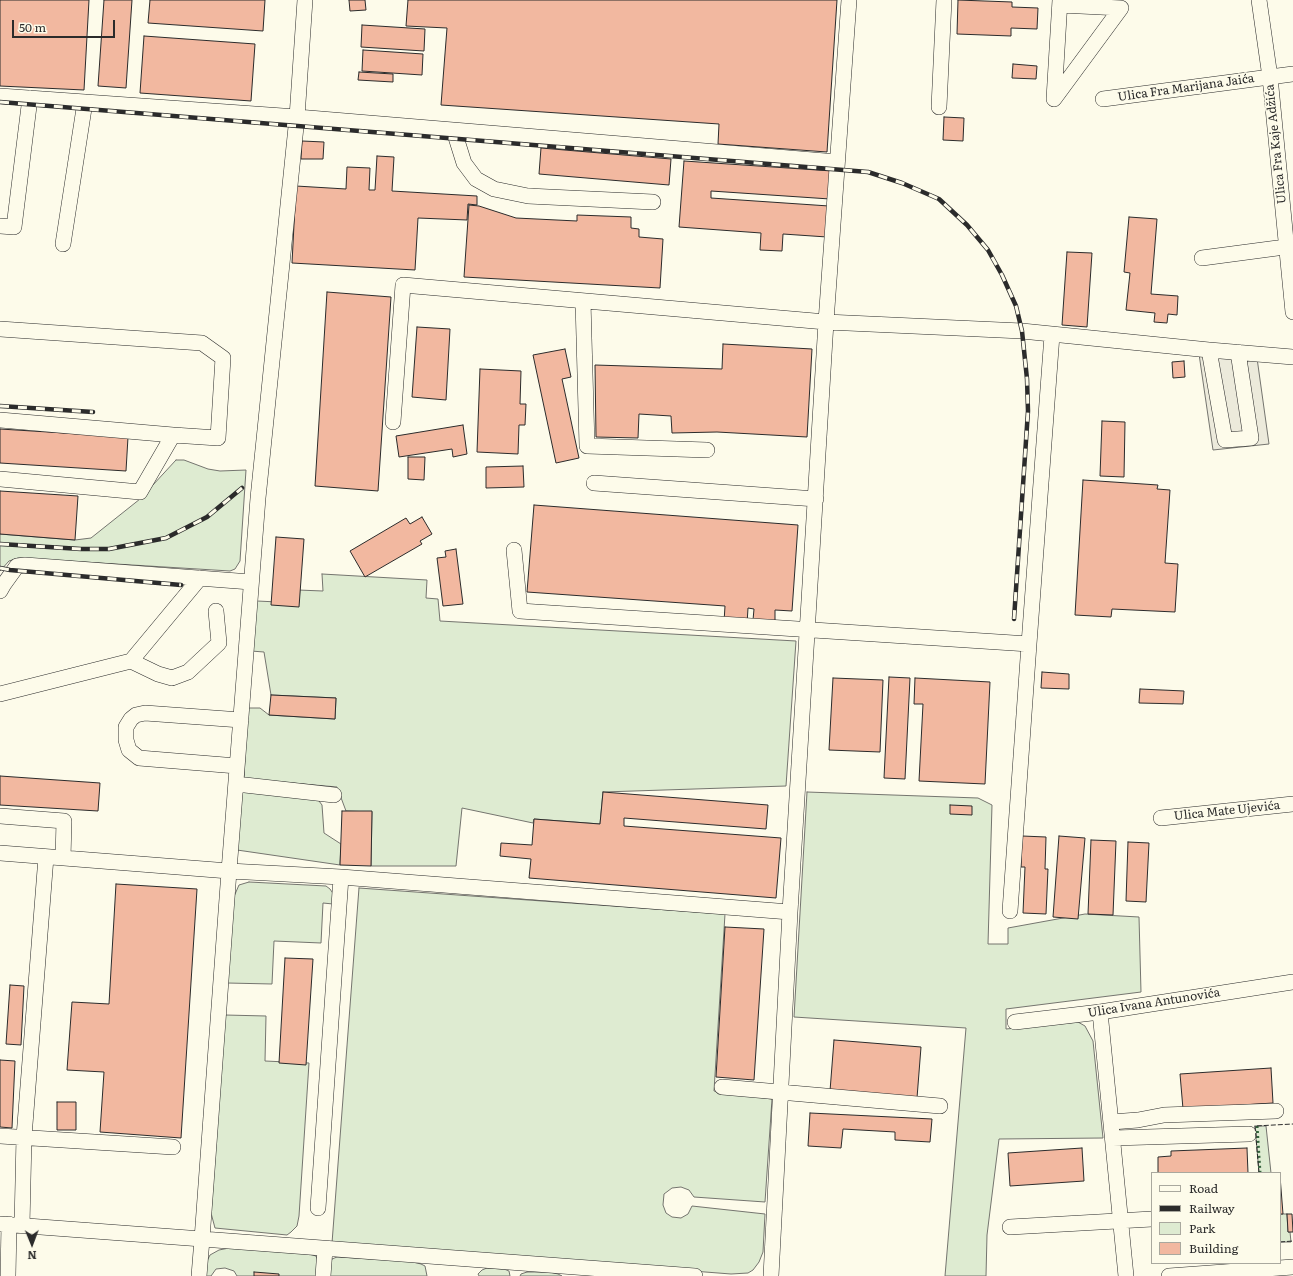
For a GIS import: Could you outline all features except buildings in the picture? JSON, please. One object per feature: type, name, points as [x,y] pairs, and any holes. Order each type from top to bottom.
[{"type":"street","points":[[199,1276],[258,498],[297,117],[306,0]]},
{"type":"street","points":[[771,1276],[790,912],[826,322],[849,0]]},
{"type":"street","points":[[939,107],[944,0]]},
{"type":"street","name":"Ulica Fra Kaje Adžića","points":[[1259,0],[1270,77],[1290,246],[1293,312]]},
{"type":"street","points":[[1060,3],[1121,8],[1054,99],[1058,37],[1060,3]]},
{"type":"street","name":"Ulica Fra Marijana Jaića","points":[[1103,99],[1293,74]]},
{"type":"street","points":[[0,96],[297,117],[837,162]]},
{"type":"street","points":[[0,226],[14,227],[30,98]]},
{"type":"street","points":[[63,244],[85,102]]},
{"type":"street","points":[[454,131],[464,163],[476,179],[494,189],[528,196],[653,202]]},
{"type":"street","points":[[1202,258],[1290,246]]},
{"type":"street","points":[[394,422],[403,285],[826,322],[1022,331],[1293,357]]},
{"type":"street","points":[[583,301],[587,446],[707,450]]},
{"type":"street","points":[[0,329],[202,343],[223,358],[218,438],[0,420]]},
{"type":"street","points":[[1010,911],[1052,334]]},
{"type":"street","points":[[1209,350],[1225,440],[1251,438],[1238,352]]},
{"type":"street","points":[[0,479],[140,492],[174,435]]},
{"type":"street","points":[[594,483],[816,499]]},
{"type":"street","points":[[514,550],[520,611],[1029,644]]},
{"type":"street","points":[[0,591],[17,566],[25,565],[251,582]]},
{"type":"street","points":[[0,694],[131,661],[200,578]]},
{"type":"street","points":[[131,661],[158,674],[172,678],[188,672],[219,643],[216,611]]},
{"type":"street","points":[[237,766],[139,758],[129,750],[126,740],[126,727],[131,719],[136,715],[145,713],[241,720]]},
{"type":"street","points":[[236,784],[334,794]]},
{"type":"street","name":"Ulica Mate Ujevića","points":[[1161,818],[1293,804]]},
{"type":"street","points":[[0,816],[64,822],[63,858]]},
{"type":"street","points":[[0,853],[229,871],[341,877],[790,912]]},
{"type":"street","points":[[8,1276],[10,1224],[24,1137],[46,857]]},
{"type":"street","points":[[318,1208],[341,877]]},
{"type":"street","name":"Ulica Ivana Antunovića","points":[[1015,1022],[1100,1012],[1293,982]]},
{"type":"street","points":[[1100,1012],[1126,1276]]},
{"type":"street","points":[[722,1087],[940,1106]]},
{"type":"street","points":[[1111,1122],[1138,1120],[1164,1115],[1276,1111]]},
{"type":"street","points":[[1112,1138],[1249,1134]]},
{"type":"street","points":[[0,1136],[173,1147]]},
{"type":"street","points":[[1010,1227],[1151,1219]]},
{"type":"street","points":[[10,1224],[594,1272],[695,1276]]},
{"type":"street","points":[[324,1276],[325,1249]]},
{"type":"street","points":[[1169,1276],[1291,1270]]},
{"type":"green space","points":[[176,460],[184,460],[208,469],[220,471],[246,470],[240,561],[235,569],[230,571],[18,558],[9,561],[0,571],[0,534],[75,540],[91,538],[140,499]]},
{"type":"green space","points":[[322,574],[427,580],[426,598],[438,599],[440,621],[796,641],[786,786],[603,792],[600,824],[534,819],[533,823],[462,808],[456,866],[371,866],[372,812],[346,811],[337,787],[244,778],[247,708],[260,708],[269,715],[335,719],[336,698],[271,695],[264,652],[251,651],[257,601],[299,603],[298,590],[323,591]]},
{"type":"green space","points":[[252,790],[316,797],[322,805],[324,833],[341,844],[340,865],[237,850],[242,793]]},
{"type":"green space","points":[[807,792],[978,798],[992,805],[988,944],[1008,944],[1008,928],[1085,914],[1139,917],[1141,992],[1006,1009],[1006,1029],[1078,1022],[1085,1026],[1093,1041],[1103,1138],[999,1139],[987,1235],[986,1276],[945,1276],[966,1028],[794,1017]]},
{"type":"green space","points":[[249,882],[326,886],[334,895],[333,904],[323,903],[321,943],[274,941],[272,984],[227,983],[232,901],[239,885]]},
{"type":"green space","points":[[359,888],[725,914],[714,1091],[772,1099],[765,1202],[694,1197],[689,1190],[681,1187],[672,1188],[664,1194],[663,1205],[666,1213],[672,1217],[681,1218],[688,1214],[692,1206],[765,1214],[763,1252],[759,1262],[753,1270],[748,1273],[731,1274],[332,1243]]},
{"type":"green space","points":[[225,1015],[266,1016],[265,1061],[309,1063],[299,1216],[297,1226],[287,1235],[215,1228],[211,1213]]},
{"type":"green space","points":[[1255,1126],[1266,1126],[1271,1172],[1259,1172]]},
{"type":"green space","points":[[1281,1214],[1287,1214],[1288,1232],[1290,1232],[1291,1242],[1281,1242]]},
{"type":"green space","points":[[229,1248],[309,1254],[316,1256],[319,1264],[318,1276],[237,1276],[234,1271],[225,1268],[216,1269],[211,1276],[204,1276],[206,1263],[210,1255],[219,1250]]},
{"type":"green space","points":[[337,1257],[409,1261],[425,1266],[427,1276],[328,1276],[329,1266],[332,1259]]},
{"type":"green space","points":[[487,1268],[504,1269],[509,1271],[510,1276],[479,1276],[478,1274],[482,1270]]},
{"type":"green space","points":[[527,1272],[550,1272],[562,1276],[520,1276],[521,1274]]},
{"type":"shaded area","points":[[1199,354],[1257,358],[1269,444],[1213,450]]},
{"type":"railway","points":[[0,102],[868,172],[902,183],[939,199],[967,225],[988,250],[1002,275],[1016,306],[1022,331],[1027,379],[1028,411],[1014,619]]},
{"type":"railway","points":[[0,406],[93,412]]},
{"type":"railway","points":[[0,544],[81,549],[109,549],[166,538],[207,517],[242,488]]},
{"type":"railway","points":[[0,568],[181,585]]},
{"type":"hedge","points":[[1257,1126],[1260,1172]]},
{"type":"fence","points":[[1259,1172],[1255,1126],[1293,1124]]},
{"type":"fence","points":[[1281,1242],[1293,1241]]}]
